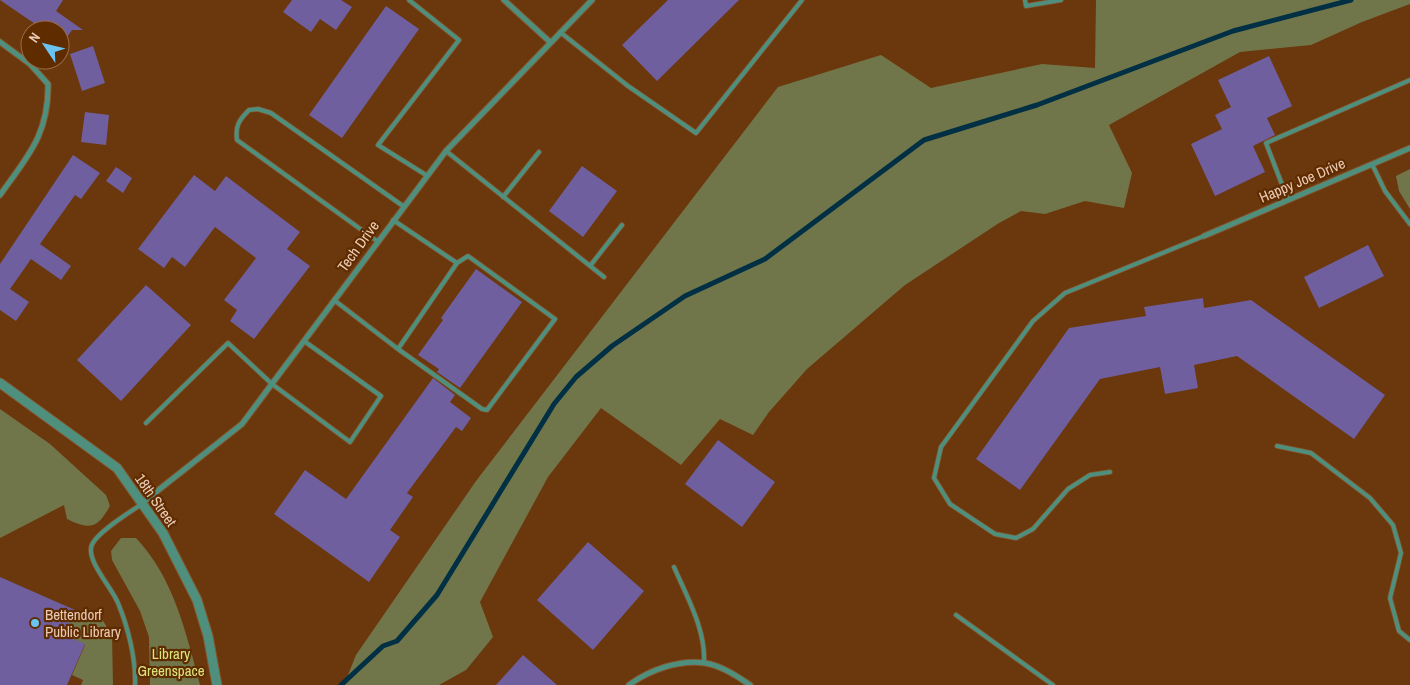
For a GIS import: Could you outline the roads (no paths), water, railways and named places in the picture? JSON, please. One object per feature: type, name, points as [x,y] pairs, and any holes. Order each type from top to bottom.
[{"type":"street","points":[[504,0],[550,42]]},
{"type":"street","name":"Tech Drive","points":[[142,503],[242,424],[426,175],[446,151],[592,0]]},
{"type":"street","points":[[0,42],[30,64],[48,84],[48,101],[45,125],[29,155],[0,195]]},
{"type":"street","name":"Happy Joe Drive","points":[[1204,236],[1410,148]]},
{"type":"street","name":"18th Street","points":[[0,383],[117,468],[164,533],[197,600],[208,636],[217,685]]},
{"type":"street","points":[[629,685],[652,671],[677,665],[704,663],[723,669],[750,685]]},
{"type":"lane","points":[[409,0],[459,40],[378,145],[426,175]]},
{"type":"lane","points":[[560,32],[628,86],[696,133],[802,0]]},
{"type":"lane","points":[[1025,0],[1026,6],[1061,0]]},
{"type":"lane","points":[[1288,200],[1266,143],[1410,80]]},
{"type":"lane","points":[[377,241],[237,140],[235,129],[240,119],[249,110],[258,109],[271,113],[403,206]]},
{"type":"lane","points":[[446,151],[604,278]]},
{"type":"lane","points":[[503,197],[539,152]]},
{"type":"lane","points":[[1372,164],[1385,190],[1410,224]]},
{"type":"lane","points":[[393,220],[457,263]]},
{"type":"lane","points":[[590,266],[622,225]]},
{"type":"lane","points":[[1110,472],[1090,475],[1068,489],[1033,529],[1016,538],[995,534],[950,504],[934,478],[941,447],[1034,321],[1065,293],[1204,236]]},
{"type":"lane","points":[[334,300],[398,350],[486,410],[555,319],[468,256],[457,263],[398,350]]},
{"type":"lane","points":[[146,423],[228,343],[272,384],[350,442],[381,396],[304,341]]},
{"type":"lane","points":[[1278,446],[1311,453],[1370,498],[1393,525],[1401,552],[1390,598],[1399,631],[1410,640]]},
{"type":"lane","points":[[135,685],[136,666],[118,602],[94,561],[90,548],[96,538],[142,503]]},
{"type":"lane","points":[[674,567],[694,614],[705,650],[704,663]]},
{"type":"lane","points":[[956,615],[1053,685]]},
{"type":"waterway","points":[[341,685],[383,646],[397,641],[437,595],[554,404],[576,377],[612,346],[685,296],[765,259],[924,140],[1037,105],[1233,31],[1351,0]]},
{"type":"place","name":"Bettendorf Public Library","points":[[35,623]]},
{"type":"park label","name":"Library Greenspace","points":[[171,662]]}]
